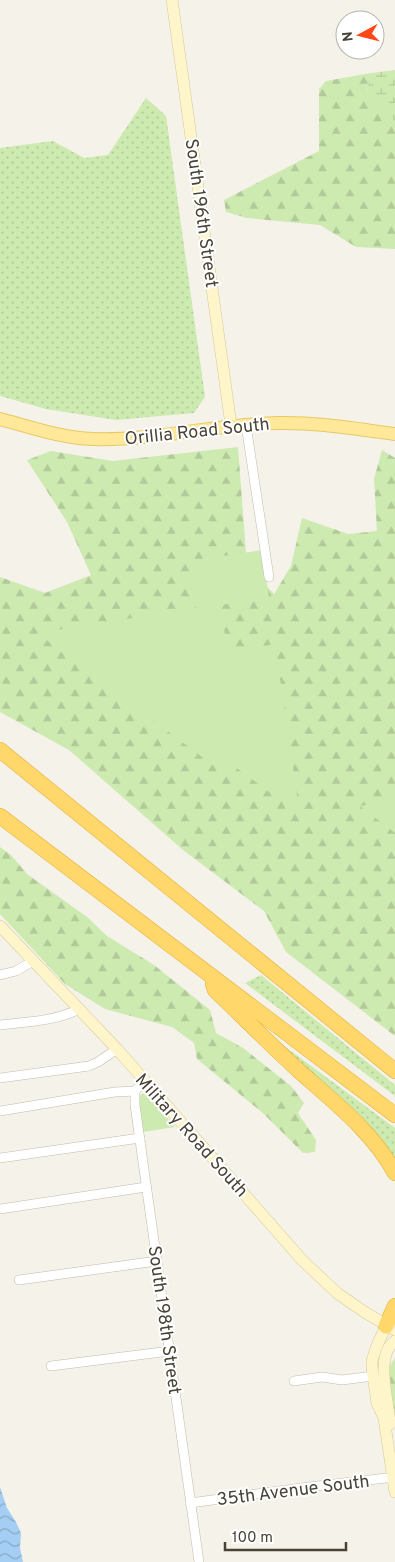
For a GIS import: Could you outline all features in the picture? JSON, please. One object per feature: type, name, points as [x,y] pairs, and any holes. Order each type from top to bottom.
[{"type":"highway","points":[[0,750],[395,1071]]},
{"type":"highway","points":[[0,816],[395,1114]]},
{"type":"highway","points":[[213,976],[215,990],[362,1128],[383,1154],[395,1173]]},
{"type":"highway","points":[[392,1325],[395,1306]]},
{"type":"main road","name":"South 196th Street","points":[[172,0],[231,426]]},
{"type":"main road","name":"Orillia Road South","points":[[0,419],[61,436],[91,439],[131,439],[231,426],[277,423],[309,423],[395,434]]},
{"type":"main road","name":"Military Road South","points":[[0,926],[117,1049],[302,1260],[337,1293],[392,1325]]},
{"type":"main road","points":[[392,1325],[372,1361],[377,1402],[384,1418],[395,1492]]},
{"type":"main road","points":[[386,1437],[390,1430],[383,1366],[389,1348],[395,1342]]},
{"type":"street","points":[[246,425],[268,577]]},
{"type":"street","points":[[0,975],[16,971],[33,961]]},
{"type":"street","points":[[0,1025],[57,1017],[79,1010]]},
{"type":"street","points":[[0,1078],[89,1066],[117,1049]]},
{"type":"street","points":[[0,1111],[115,1092],[135,1091],[144,1081]]},
{"type":"street","name":"South 198th Street","points":[[135,1091],[135,1106],[146,1187],[199,1562]]},
{"type":"street","points":[[0,1158],[140,1138]]},
{"type":"street","points":[[0,1209],[146,1187]]},
{"type":"street","points":[[19,1280],[157,1261]]},
{"type":"street","points":[[50,1366],[170,1351]]},
{"type":"street","points":[[294,1381],[322,1377],[342,1380],[373,1376]]},
{"type":"street","name":"35th Avenue South","points":[[190,1503],[394,1477]]},
{"type":"green space","points":[[395,70],[395,121],[367,91],[371,73]]},
{"type":"green space","points":[[371,73],[367,91],[395,120],[395,249],[356,247],[320,225],[247,218],[226,212],[224,200],[319,151],[319,89],[326,81]]},
{"type":"green space","points":[[146,98],[166,116],[205,397],[194,413],[116,420],[46,409],[0,396],[0,148],[53,141],[84,158],[108,155]]},
{"type":"green space","points":[[238,447],[247,566],[274,594],[291,566],[302,518],[348,534],[377,531],[374,479],[382,450],[395,458],[395,1036],[286,952],[264,911],[183,850],[69,750],[0,712],[0,577],[45,593],[91,575],[67,522],[27,460],[51,451],[113,461]]},
{"type":"green space","points":[[262,550],[269,597],[221,605],[227,652],[275,644],[300,815],[226,760],[218,769],[37,633],[196,608],[189,561]]},
{"type":"green space","points":[[395,801],[395,833],[360,806]]},
{"type":"green space","points":[[0,847],[11,855],[27,874],[87,917],[107,936],[154,965],[210,1010],[216,1033],[243,1048],[291,1086],[304,1103],[298,1113],[316,1140],[315,1152],[303,1153],[264,1114],[197,1059],[194,1043],[172,1027],[105,1009],[65,984],[0,914]]},
{"type":"green space","points":[[261,975],[395,1085],[395,1096],[245,983]]},
{"type":"green space","points":[[272,1037],[395,1128],[395,1160]]},
{"type":"green space","points":[[145,1093],[175,1127],[143,1132],[139,1098],[141,1094]]},
{"type":"green space","points":[[395,1358],[395,1424],[388,1368]]},
{"type":"water","points":[[0,1487],[7,1508],[21,1533],[20,1548],[23,1562],[0,1562]]}]
